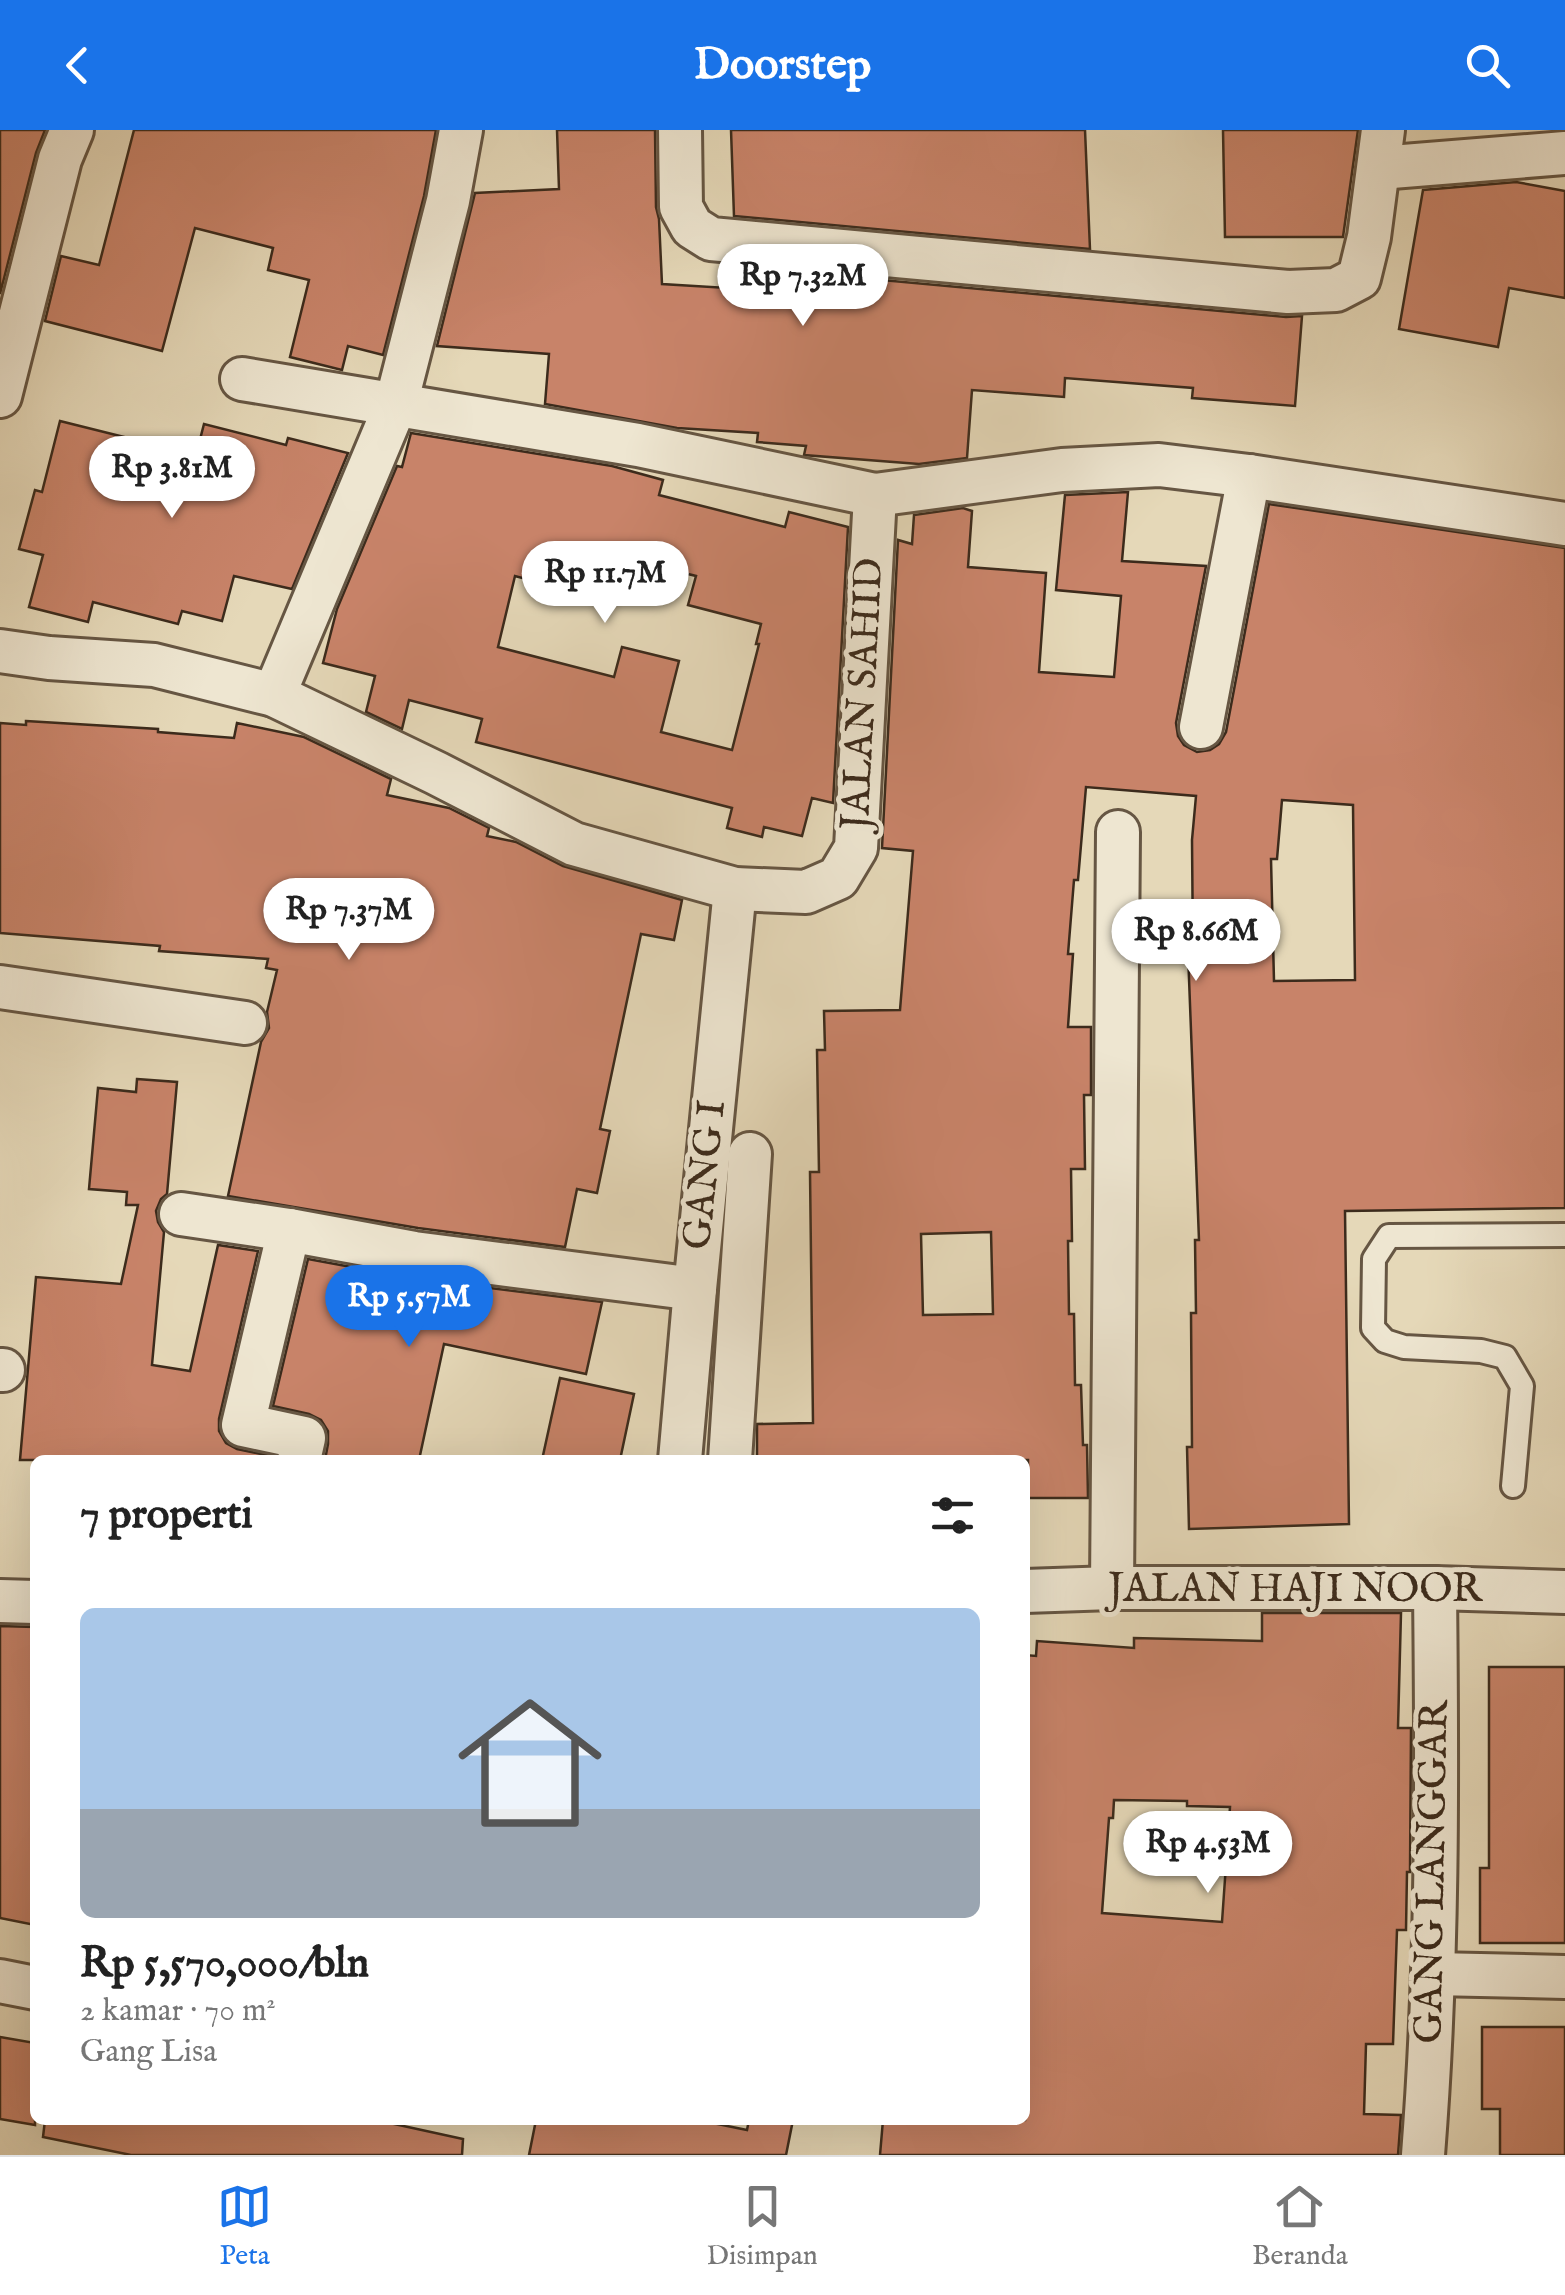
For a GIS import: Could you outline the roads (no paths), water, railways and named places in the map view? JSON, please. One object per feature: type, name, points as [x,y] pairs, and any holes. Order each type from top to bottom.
[{"type":"street","points":[[0,396],[60,159],[72,130]]},
{"type":"street","points":[[274,695],[396,404],[448,201],[461,130]]},
{"type":"street","points":[[680,130],[681,207],[692,228],[712,239],[1288,292],[1336,290],[1359,278],[1381,149],[1565,153]]},
{"type":"street","points":[[242,378],[638,444],[875,495],[1062,470],[1159,465],[1565,524]]},
{"type":"street","points":[[1202,727],[1248,476]]},
{"type":"street","name":"JALAN SAHID","points":[[0,651],[154,665],[274,695],[574,844],[735,890],[806,892],[838,878],[856,848],[875,495]]},
{"type":"street","points":[[1112,1588],[1118,832]]},
{"type":"street","name":"GANG I","points":[[680,1455],[735,890]]},
{"type":"street","points":[[0,987],[245,1023]]},
{"type":"street","points":[[730,1455],[750,1154]]},
{"type":"street","points":[[181,1214],[414,1253],[695,1289]]},
{"type":"street","points":[[289,1230],[243,1426],[304,1438],[300,1455]]},
{"type":"street","name":"JALAN HAJI NOOR","points":[[1030,1590],[1435,1588],[1565,1592]]},
{"type":"street","name":"GANG LANGGAR","points":[[1422,2155],[1434,1974],[1435,1588]]},
{"type":"street","points":[[0,1601],[30,1602]]},
{"type":"street","points":[[1434,1974],[1565,1977]]},
{"type":"street","points":[[0,1981],[30,1987]]},
{"type":"lane","points":[[1513,1486],[1522,1386],[1505,1357],[1481,1351],[1404,1347],[1385,1341],[1373,1328],[1374,1259],[1389,1236],[1565,1235]]}]
